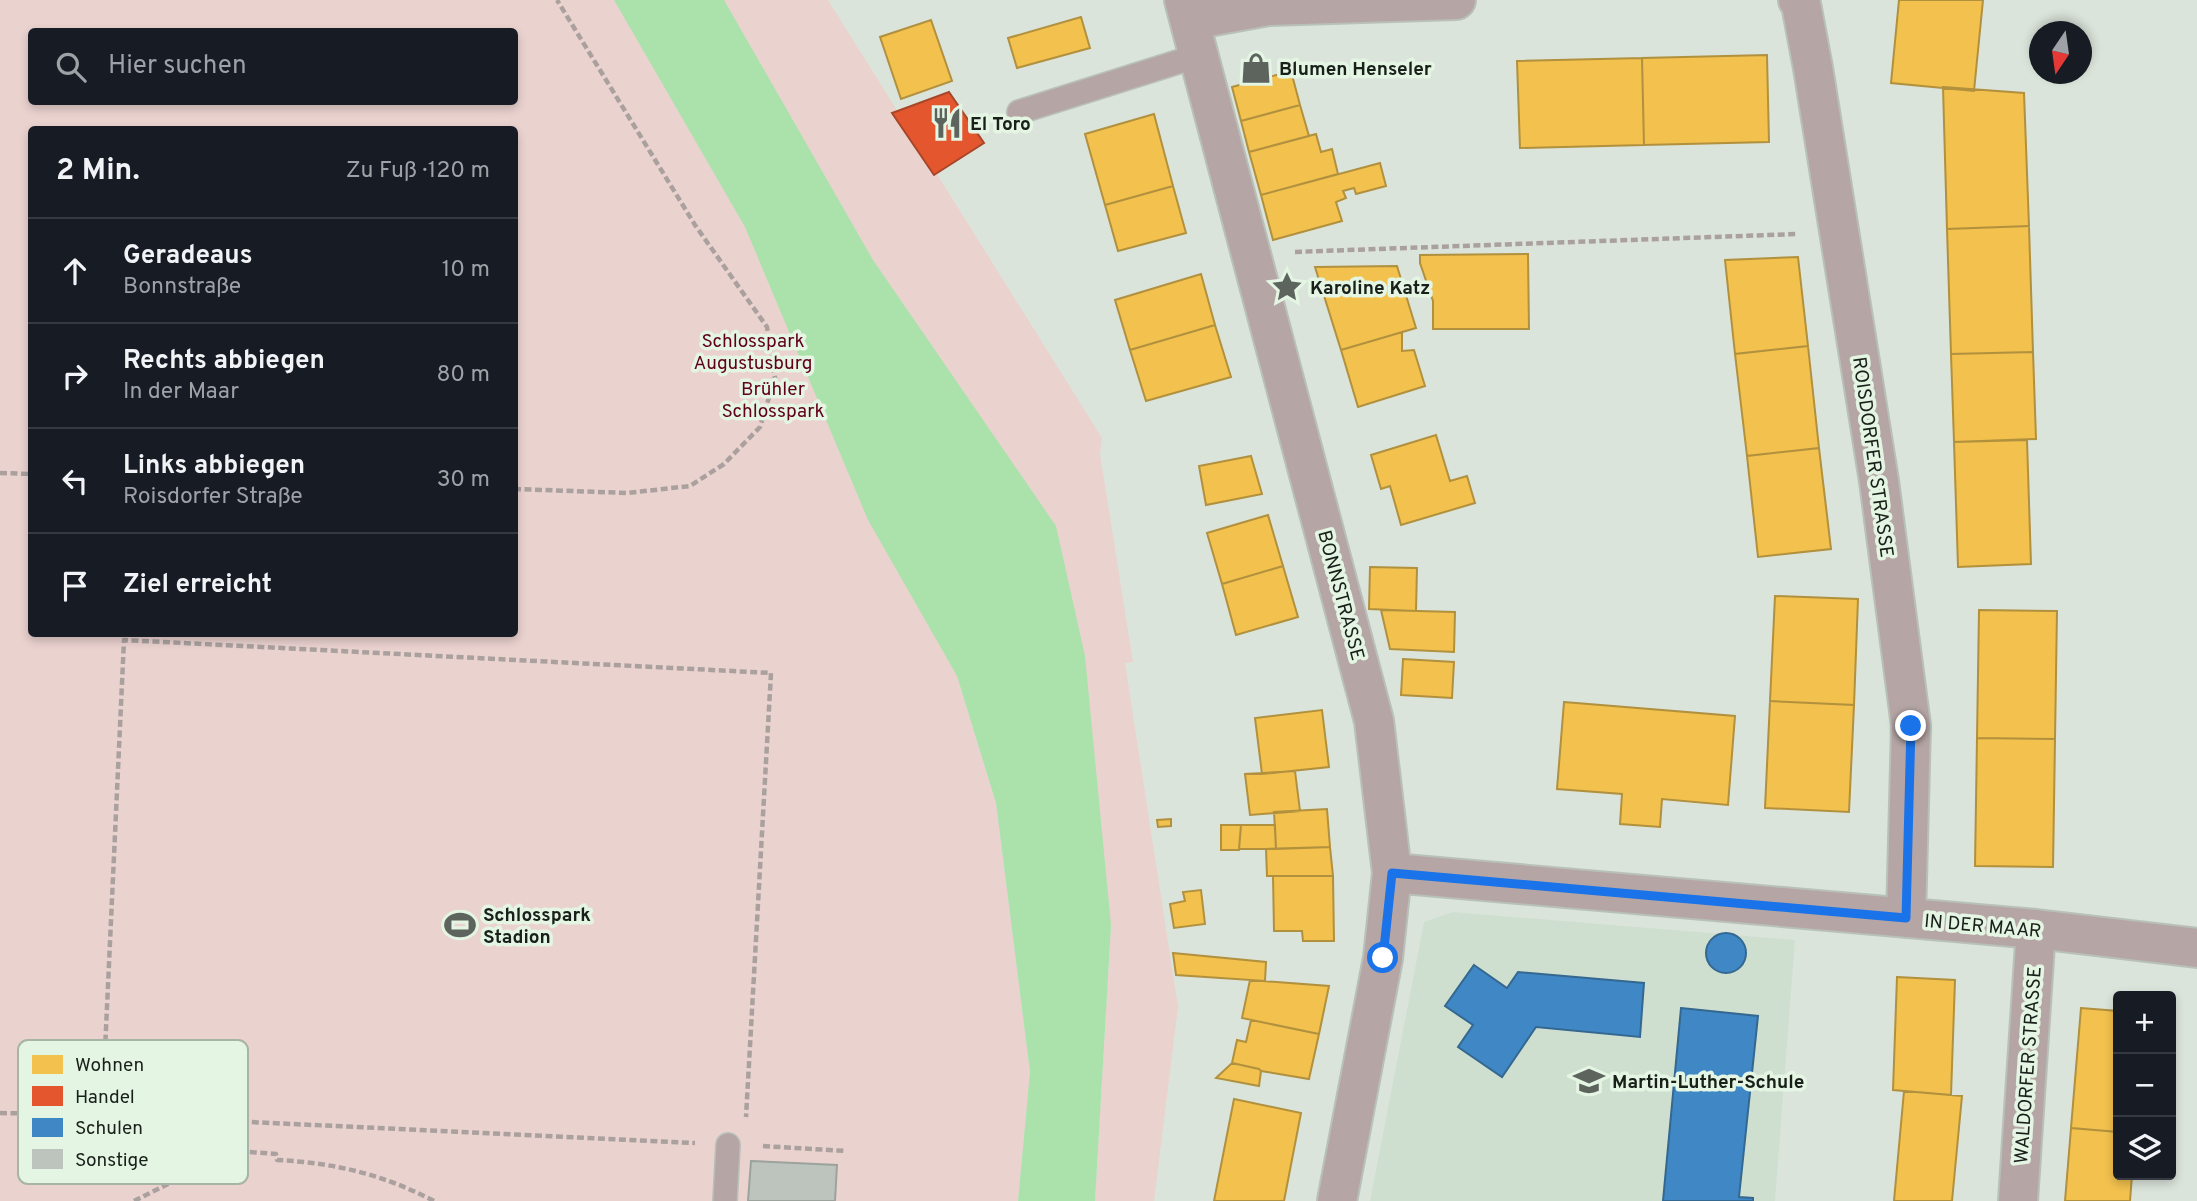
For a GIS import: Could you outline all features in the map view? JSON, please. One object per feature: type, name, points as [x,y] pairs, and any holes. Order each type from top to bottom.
[{"type":"street","points":[[1192,25],[1268,5],[1456,0]]},
{"type":"street","name":"ROISDORFER STRASSE","points":[[1798,0],[1814,68],[1879,481],[1911,726],[1906,918]]},
{"type":"street","name":"BONNSTRASSE","points":[[1192,25],[1374,721],[1392,873],[1383,958],[1337,1201]]},
{"type":"street","name":"IN DER MAAR","points":[[1392,873],[2036,929],[2197,948]]},
{"type":"street","name":"WALDORFER STRASSE","points":[[2018,1201],[2036,929]]},
{"type":"lane","points":[[1019,112],[1192,25]]},
{"type":"lane","points":[[725,1201],[736,1145]]},
{"type":"path","points":[[518,489],[627,493],[690,486],[724,464],[760,427],[775,378],[767,327],[695,225],[557,0]]},
{"type":"path","points":[[1252,253],[1840,232]]},
{"type":"path","points":[[0,473],[28,474]]},
{"type":"path","points":[[105,1040],[124,640],[771,673],[736,1145]]},
{"type":"path","points":[[0,1113],[18,1113]]},
{"type":"path","points":[[248,1122],[846,1151]]},
{"type":"path","points":[[248,1152],[276,1153],[277,1160],[375,1175],[435,1201]]},
{"type":"path","points":[[134,1201],[168,1184]]},
{"type":"shaded area","points":[[614,0],[724,0],[873,260],[1056,526],[1085,656],[1111,925],[1095,1201],[1018,1201],[1030,1072],[996,803],[957,676],[868,520],[745,227]]},
{"type":"shaded area","name":"Martin-Luther-Schule","points":[[1453,912],[1795,940],[1775,1201],[1370,1201],[1424,922]]},
{"type":"green space","points":[[0,0],[828,0],[1102,438],[1100,454],[1133,662],[1125,663],[1178,1007],[1154,1201],[1095,1201],[1111,925],[948,661],[957,676],[996,803],[1030,1072],[1018,1201],[0,1201]]},
{"type":"building: Wohnen","points":[[1899,0],[1983,0],[1974,91],[1891,83]]},
{"type":"building: Wohnen","points":[[1081,17],[1090,48],[1017,68],[1008,38]]},
{"type":"building: Wohnen","points":[[931,20],[952,81],[901,99],[880,37]]},
{"type":"building: Wohnen","points":[[1767,55],[1769,142],[1644,145],[1642,58]]},
{"type":"building: Wohnen","points":[[1642,58],[1644,145],[1520,148],[1517,61]]},
{"type":"building: Wohnen","points":[[1291,71],[1300,105],[1241,121],[1232,87]]},
{"type":"building: Wohnen","points":[[1943,87],[2024,93],[2029,226],[1947,229]]},
{"type":"building: Wohnen","points":[[1300,105],[1309,136],[1249,152],[1241,121]]},
{"type":"building: Wohnen","points":[[1154,114],[1173,186],[1105,205],[1085,134]]},
{"type":"building: Wohnen","points":[[1316,134],[1321,152],[1332,149],[1338,174],[1261,195],[1249,152]]},
{"type":"building: Wohnen","points":[[1380,163],[1386,186],[1356,194],[1354,188],[1343,191],[1346,198],[1336,202],[1342,221],[1273,240],[1261,195]]},
{"type":"building: Wohnen","points":[[1173,186],[1186,233],[1118,251],[1105,205]]},
{"type":"building: Wohnen","points":[[2029,226],[2033,352],[1951,354],[1947,229]]},
{"type":"building: Wohnen","points":[[1528,254],[1529,329],[1433,329],[1433,301],[1420,263],[1420,255]]},
{"type":"building: Wohnen","points":[[1798,257],[1808,346],[1735,354],[1725,260]]},
{"type":"building: Wohnen","points":[[1397,266],[1416,328],[1341,350],[1315,267]]},
{"type":"building: Wohnen","points":[[1201,274],[1215,325],[1130,350],[1115,300]]},
{"type":"building: Wohnen","points":[[1215,325],[1231,377],[1146,401],[1130,350]]},
{"type":"building: Wohnen","points":[[1402,332],[1402,351],[1414,350],[1425,386],[1358,407],[1341,350]]},
{"type":"building: Wohnen","points":[[1808,346],[1819,448],[1747,456],[1735,354]]},
{"type":"building: Wohnen","points":[[2033,352],[2036,439],[1954,442],[1951,354]]},
{"type":"building: Wohnen","points":[[1436,435],[1450,481],[1467,476],[1475,503],[1401,525],[1390,486],[1381,489],[1371,455]]},
{"type":"building: Wohnen","points":[[2027,440],[2031,564],[1958,567],[1954,442]]},
{"type":"building: Wohnen","points":[[1819,448],[1831,549],[1758,557],[1747,456]]},
{"type":"building: Wohnen","points":[[1251,456],[1262,494],[1206,505],[1199,466]]},
{"type":"building: Wohnen","points":[[1268,515],[1283,566],[1222,584],[1207,533]]},
{"type":"building: Wohnen","points":[[1283,566],[1298,617],[1236,635],[1222,584]]},
{"type":"building: Wohnen","points":[[1370,567],[1417,568],[1416,611],[1369,609]]},
{"type":"building: Wohnen","points":[[1775,596],[1858,599],[1854,705],[1770,701]]},
{"type":"building: Wohnen","points":[[1381,610],[1455,612],[1454,652],[1390,649]]},
{"type":"building: Wohnen","points":[[1979,610],[2057,611],[2055,739],[1977,738]]},
{"type":"building: Wohnen","points":[[1403,659],[1454,662],[1452,698],[1401,695]]},
{"type":"building: Wohnen","points":[[1770,701],[1854,705],[1849,812],[1765,808]]},
{"type":"building: Wohnen","points":[[1564,702],[1735,716],[1728,805],[1662,799],[1660,827],[1620,824],[1622,794],[1557,789]]},
{"type":"building: Wohnen","points":[[1322,710],[1329,767],[1262,774],[1255,718]]},
{"type":"building: Wohnen","points":[[1977,738],[2055,739],[2053,867],[1975,866]]},
{"type":"building: Wohnen","points":[[1295,771],[1300,811],[1250,815],[1245,774]]},
{"type":"building: Wohnen","points":[[1327,809],[1330,847],[1276,849],[1274,812]]},
{"type":"building: Wohnen","points":[[1171,819],[1171,826],[1158,827],[1157,820]]},
{"type":"building: Wohnen","points":[[1221,825],[1241,825],[1239,850],[1221,850]]},
{"type":"building: Wohnen","points":[[1241,825],[1275,825],[1276,849],[1239,849]]},
{"type":"building: Wohnen","points":[[1330,847],[1333,876],[1267,876],[1266,849]]},
{"type":"building: Wohnen","points":[[1273,876],[1333,876],[1334,941],[1303,941],[1302,931],[1274,931]]},
{"type":"building: Wohnen","points":[[1201,890],[1205,924],[1174,928],[1170,904],[1185,901],[1183,892]]},
{"type":"building: Wohnen","points":[[1173,953],[1266,962],[1265,981],[1176,975]]},
{"type":"building: Wohnen","points":[[1897,977],[1955,980],[1951,1095],[1893,1090]]},
{"type":"building: Wohnen","points":[[1250,980],[1329,986],[1319,1034],[1242,1018]]},
{"type":"building: Wohnen","points":[[2081,1008],[2113,1011],[2113,1132],[2071,1128]]},
{"type":"building: Wohnen","points":[[1251,1020],[1319,1034],[1309,1079],[1232,1063],[1237,1040],[1246,1042]]},
{"type":"building: Wohnen","points":[[1232,1063],[1259,1069],[1259,1086],[1216,1078]]},
{"type":"building: Wohnen","points":[[1904,1091],[1962,1096],[1952,1201],[1894,1201]]},
{"type":"building: Wohnen","points":[[1234,1099],[1301,1113],[1284,1201],[1214,1201]]},
{"type":"building: Wohnen","points":[[2071,1128],[2113,1132],[2113,1180],[2132,1180],[2130,1201],[2065,1201]]},
{"type":"building: Handel","points":[[949,92],[984,143],[934,175],[892,113]]},
{"type":"building: Schulen","points":[[1726,933],[1740,939],[1746,953],[1740,967],[1726,973],[1712,967],[1706,953],[1712,939]]},
{"type":"building: Schulen","points":[[1474,965],[1507,988],[1518,972],[1644,983],[1640,1037],[1536,1027],[1502,1077],[1458,1047],[1473,1025],[1445,1006]]},
{"type":"building: Schulen","points":[[1681,1008],[1758,1016],[1739,1197],[1753,1198],[1753,1201],[1663,1201]]},
{"type":"building: Sonstige","points":[[751,1161],[837,1165],[835,1201],[748,1201]]},
{"type":"place","name":"Blumen Henseler","points":[[1256,68]]},
{"type":"place","name":"El Toro","points":[[947,123]]},
{"type":"place","name":"Karoline Katz","points":[[1287,287]]},
{"type":"place","name":"Schlosspark Stadion","points":[[460,925]]},
{"type":"place","name":"Martin-Luther-Schule","points":[[1589,1081]]},
{"type":"route","points":[[1383,958],[1392,873],[1906,918],[1911,726]]},
{"type":"park label","name":"Schlosspark Augustusburg","points":[[753,351]]},
{"type":"park label","name":"Brühler Schlosspark","points":[[773,399]]}]
